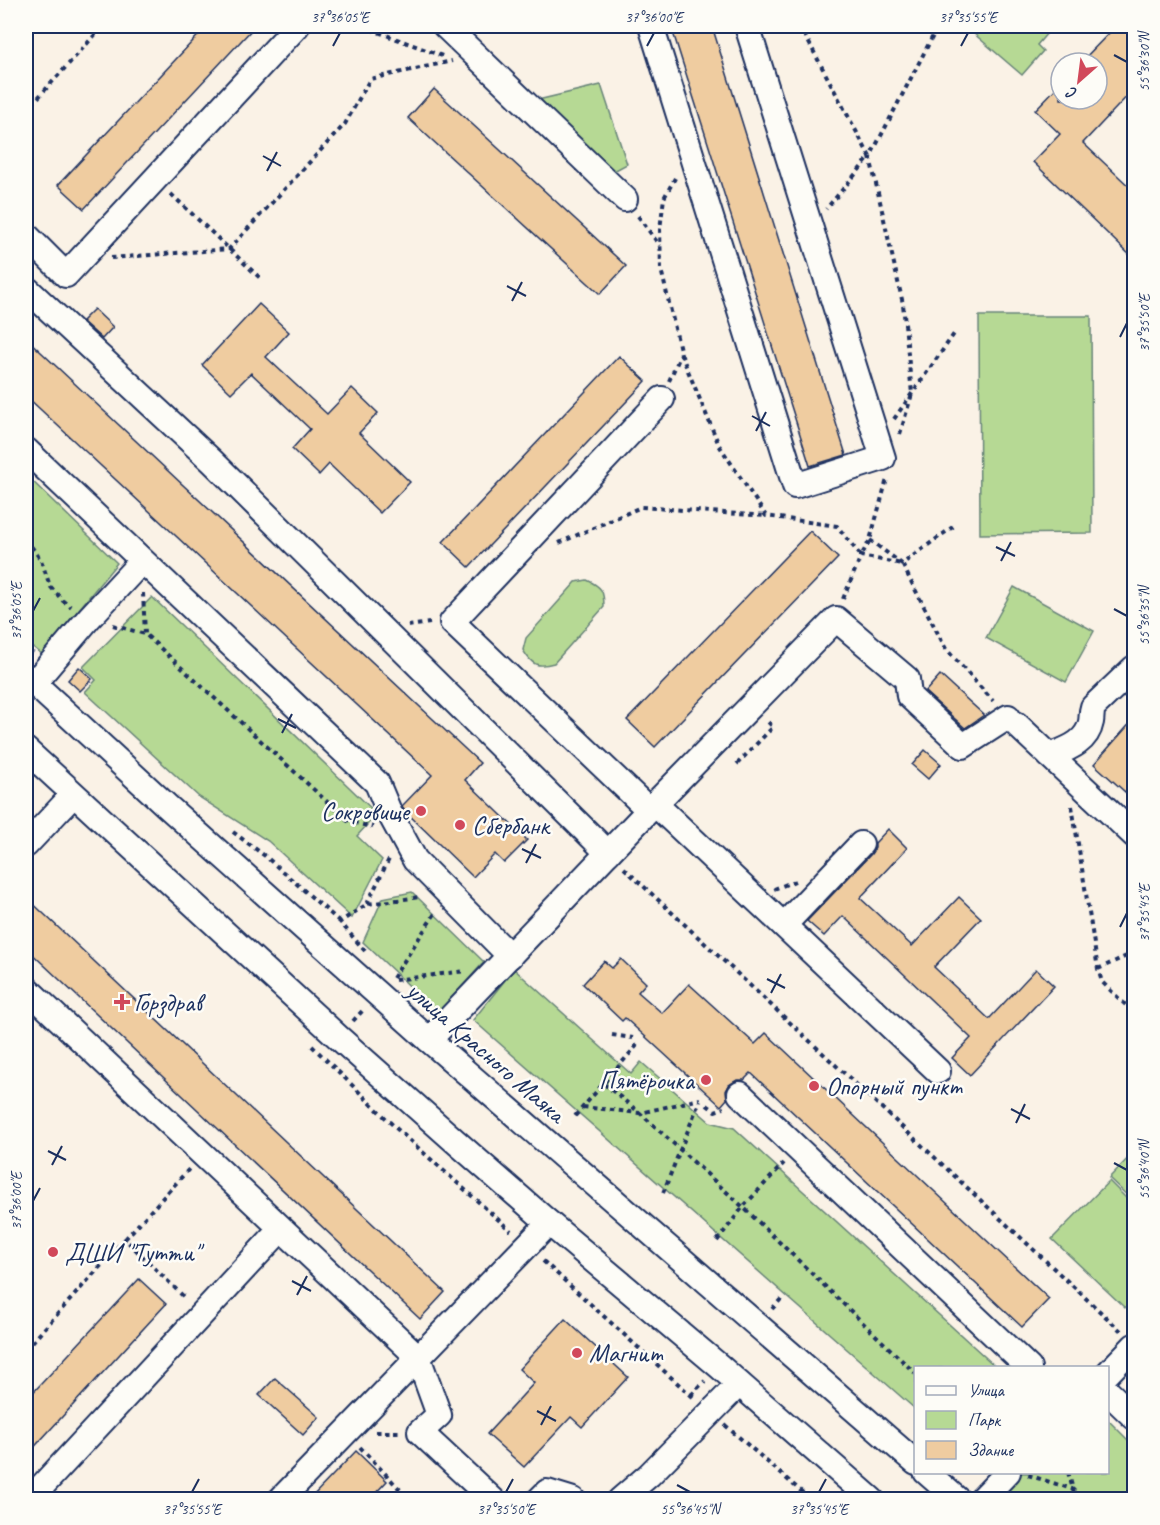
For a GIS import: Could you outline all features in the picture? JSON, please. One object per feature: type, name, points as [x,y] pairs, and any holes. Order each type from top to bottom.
[{"type":"street","points":[[26,235],[66,276],[297,26]]},
{"type":"street","points":[[445,26],[625,199]]},
{"type":"street","points":[[651,26],[795,486],[883,459],[888,440],[810,228],[747,26]]},
{"type":"street","points":[[27,289],[212,461],[608,853]]},
{"type":"street","points":[[662,399],[452,621],[652,807],[784,925],[938,1071]]},
{"type":"street","points":[[26,450],[377,783],[390,814],[415,860],[448,893],[504,961]]},
{"type":"street","points":[[30,679],[142,561]]},
{"type":"street","points":[[429,1040],[836,619],[907,679],[909,696],[963,746],[1012,721],[1134,835]]},
{"type":"street","points":[[1050,756],[1082,740],[1088,732],[1093,707],[1134,668]]},
{"type":"street","name":"улица Красного Маяка","points":[[30,679],[168,807],[429,1040],[914,1462]]},
{"type":"street","points":[[26,750],[338,1037],[549,1223],[872,1500]]},
{"type":"street","points":[[26,845],[73,795]]},
{"type":"street","points":[[784,925],[861,844]]},
{"type":"street","points":[[26,988],[418,1357],[439,1415],[420,1432],[493,1500]]},
{"type":"street","points":[[740,1094],[1027,1366]]},
{"type":"street","points":[[280,1500],[549,1223]]},
{"type":"street","points":[[29,1500],[281,1229]]},
{"type":"street","points":[[1109,1370],[1130,1341]]},
{"type":"street","points":[[620,1500],[649,1476],[739,1384]]},
{"type":"street","points":[[1109,1394],[1134,1418]]},
{"type":"street","points":[[927,1474],[957,1500]]},
{"type":"street","points":[[981,1500],[1007,1474]]},
{"type":"street","points":[[539,1500],[547,1492],[573,1500]]},
{"type":"path","points":[[26,111],[103,26]]},
{"type":"path","points":[[80,260],[229,249],[345,124],[370,79],[454,61],[362,26]]},
{"type":"path","points":[[800,26],[870,157],[903,304],[912,394],[888,440]]},
{"type":"path","points":[[810,228],[870,157],[938,26]]},
{"type":"path","points":[[690,151],[664,198],[660,229],[661,269],[681,354],[719,445],[766,516]]},
{"type":"path","points":[[155,179],[260,278]]},
{"type":"path","points":[[625,199],[661,246]]},
{"type":"path","points":[[888,440],[912,394],[954,334]]},
{"type":"path","points":[[662,399],[681,354]]},
{"type":"path","points":[[836,619],[861,556],[870,540],[889,472]]},
{"type":"path","points":[[556,544],[641,507],[766,516],[837,526],[861,556],[903,564],[954,526]]},
{"type":"path","points":[[26,539],[41,560],[50,586],[63,601],[88,618],[145,634],[349,822],[401,834],[367,904]]},
{"type":"path","points":[[870,540],[903,564],[946,649],[1012,721]]},
{"type":"path","points":[[142,561],[145,634]]},
{"type":"path","points":[[381,628],[452,621]]},
{"type":"path","points":[[737,765],[773,727],[751,705]]},
{"type":"path","points":[[1071,803],[1098,969],[1102,982],[1134,1013]]},
{"type":"path","points":[[608,853],[1130,1341]]},
{"type":"path","points":[[369,956],[340,922],[367,904],[448,893]]},
{"type":"path","points":[[392,980],[448,893]]},
{"type":"path","points":[[1098,969],[1131,954],[1134,950]]},
{"type":"path","points":[[392,980],[504,961]]},
{"type":"path","points":[[384,972],[392,980]]},
{"type":"path","points":[[351,1023],[371,1002]]},
{"type":"path","points":[[612,1035],[633,1038]]},
{"type":"path","points":[[305,1039],[397,1129],[691,1395],[811,1500]]},
{"type":"path","points":[[575,1116],[639,1043]]},
{"type":"path","points":[[603,1084],[680,1149],[914,1373]]},
{"type":"path","points":[[583,1107],[640,1113],[700,1099],[663,1193]]},
{"type":"path","points":[[707,1105],[715,1111]]},
{"type":"path","points":[[717,1241],[796,1149]]},
{"type":"path","points":[[26,1349],[202,1155]]},
{"type":"path","points":[[125,1239],[201,1314]]},
{"type":"path","points":[[691,1395],[710,1375]]},
{"type":"path","points":[[345,1431],[420,1432]]},
{"type":"path","points":[[345,1431],[410,1500]]},
{"type":"path","points":[[1024,1474],[1072,1489],[1084,1500]]},
{"type":"path","points":[[1068,1474],[1076,1500]]},
{"type":"green space","points":[[965,26],[1053,26],[1037,45],[1043,51],[1022,75]]},
{"type":"green space","points":[[601,85],[627,164],[612,172],[538,100]]},
{"type":"green space","points":[[979,316],[1091,316],[1092,533],[980,534]]},
{"type":"green space","points":[[26,475],[117,563],[42,654],[26,642]]},
{"type":"green space","points":[[587,580],[601,590],[604,607],[554,663],[535,664],[523,650],[526,638],[576,582]]},
{"type":"green space","points":[[1014,587],[1094,631],[1066,682],[986,638]]},
{"type":"green space","points":[[152,597],[377,814],[357,836],[382,860],[352,918],[268,841],[199,797],[85,692],[96,680],[83,667]]},
{"type":"green space","points":[[412,892],[484,962],[438,1013],[363,942],[383,898]]},
{"type":"green space","points":[[514,969],[631,1074],[641,1062],[710,1122],[734,1128],[995,1366],[914,1366],[914,1408],[473,1020]]},
{"type":"green space","points":[[1134,1152],[1134,1202],[1109,1178]]},
{"type":"green space","points":[[1109,1181],[1134,1206],[1134,1297],[1125,1308],[1052,1239]]},
{"type":"green space","points":[[1109,1421],[1134,1446],[1134,1499],[999,1500],[994,1495],[1016,1474],[1109,1474]]},
{"type":"building","points":[[207,26],[255,26],[84,209],[58,185]]},
{"type":"building","points":[[671,26],[712,26],[846,455],[810,466]]},
{"type":"building","points":[[1116,26],[1134,26],[1134,89],[1083,143],[1134,191],[1134,259],[1033,162],[1060,134],[1035,110],[1049,95],[1049,111],[1109,111],[1109,51],[1092,51]]},
{"type":"building","points":[[434,89],[626,266],[600,294],[408,118]]},
{"type":"building","points":[[259,304],[289,332],[266,357],[327,414],[352,388],[378,413],[359,433],[410,482],[380,513],[329,464],[319,475],[292,449],[310,429],[251,373],[231,393],[202,365]]},
{"type":"building","points":[[94,309],[113,327],[102,339],[82,321]]},
{"type":"building","points":[[26,338],[480,763],[465,780],[527,840],[504,863],[495,854],[473,877],[405,811],[402,806],[432,775],[26,396]]},
{"type":"building","points":[[619,356],[646,381],[469,567],[443,542]]},
{"type":"building","points":[[810,531],[838,558],[655,747],[627,720]]},
{"type":"building","points":[[79,667],[92,679],[80,691],[68,680]]},
{"type":"building","points":[[940,675],[984,715],[965,728],[925,692]]},
{"type":"building","points":[[1134,719],[1134,800],[1094,764]]},
{"type":"building","points":[[925,750],[941,764],[928,779],[912,765]]},
{"type":"building","points":[[888,829],[907,848],[860,898],[912,946],[959,897],[981,918],[934,967],[989,1019],[1036,969],[1054,986],[970,1075],[952,1058],[971,1038],[843,916],[824,936],[807,921],[871,854],[875,843]]},
{"type":"building","points":[[26,897],[445,1292],[420,1319],[26,948]]},
{"type":"building","points":[[621,959],[646,983],[638,992],[662,1013],[689,984],[755,1044],[766,1033],[1049,1299],[1022,1327],[751,1073],[744,1080],[737,1080],[729,1085],[726,1091],[727,1099],[721,1106],[625,1018],[622,1021],[583,984],[604,961],[612,968]]},
{"type":"building","points":[[139,1279],[166,1304],[26,1456],[26,1400]]},
{"type":"building","points":[[565,1319],[628,1377],[582,1427],[571,1417],[524,1467],[487,1434],[534,1383],[519,1369]]},
{"type":"building","points":[[275,1378],[319,1417],[303,1435],[259,1395]]},
{"type":"building","points":[[356,1451],[387,1481],[369,1500],[309,1500]]},
{"type":"place","name":"Сокровище","points":[[421,811]]},
{"type":"place","name":"Сбербанк","points":[[460,825]]},
{"type":"place","name":"Горздрав","points":[[122,1002]]},
{"type":"place","name":"Пятёрочка","points":[[706,1080]]},
{"type":"place","name":"Опорный пункт","points":[[814,1086]]},
{"type":"place","name":"ДШИ \"Тутти\"","points":[[53,1252]]},
{"type":"place","name":"Магнит","points":[[577,1353]]}]
